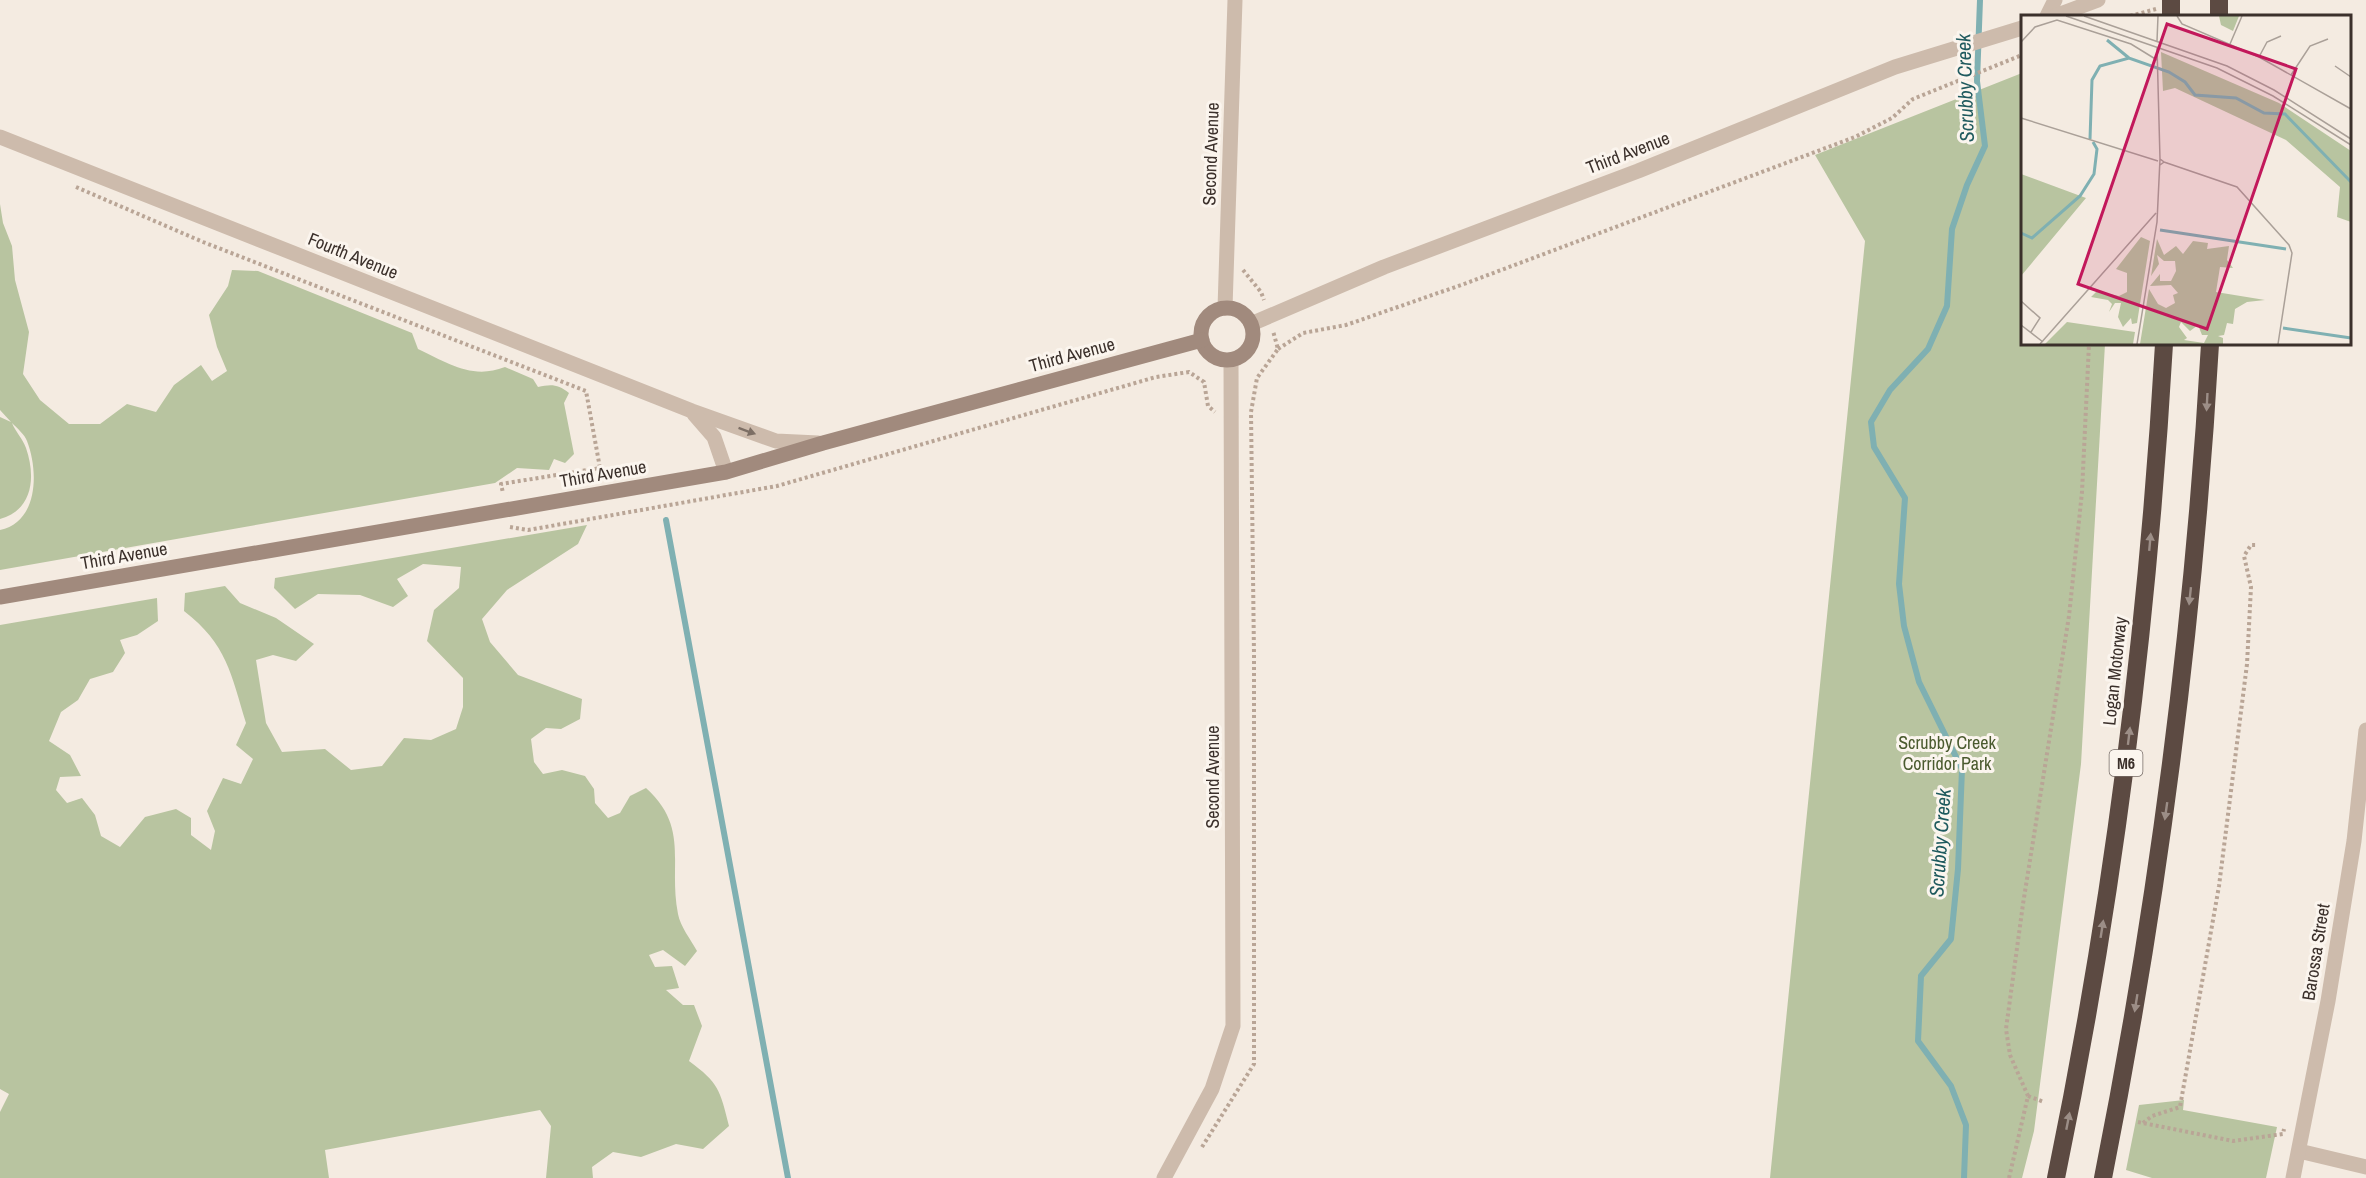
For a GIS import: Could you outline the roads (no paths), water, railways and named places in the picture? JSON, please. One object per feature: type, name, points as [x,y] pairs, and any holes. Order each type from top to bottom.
[{"type":"highway","points":[[2171,0],[2172,15]]},
{"type":"highway","name":"Logan Motorway","points":[[2056,1178],[2099,948],[2130,729],[2151,525],[2164,345]]},
{"type":"highway","points":[[2103,1178],[2131,1034],[2172,768],[2201,484],[2210,345]]},
{"type":"main road","points":[[1226,308],[1237,311],[1251,324],[1251,345],[1246,352],[1231,360],[1218,358],[1208,352],[1202,340],[1202,331],[1207,318],[1226,308]]},
{"type":"main road","name":"Third Avenue","points":[[0,597],[726,472],[823,443],[1202,340]]},
{"type":"street","name":"Second Avenue","points":[[1226,308],[1235,0]]},
{"type":"street","points":[[2047,15],[2055,0]]},
{"type":"street","points":[[2058,15],[2098,0]]},
{"type":"street","name":"Third Avenue","points":[[1251,324],[1384,267],[1638,171],[1895,67],[2021,28]]},
{"type":"street","name":"Fourth Avenue","points":[[0,137],[692,411],[776,441],[823,443]]},
{"type":"street","name":"Second Avenue","points":[[1164,1178],[1212,1089],[1233,1026],[1231,360]]},
{"type":"street","name":"Fourth Avenue","points":[[692,411],[714,436],[726,472]]},
{"type":"street","name":"Barossa Street","points":[[2293,1178],[2360,842],[2366,730]]},
{"type":"street","points":[[2299,1151],[2366,1167]]},
{"type":"waterway","name":"Scrubby Creek","points":[[1964,1178],[1966,1125],[1951,1086],[1918,1041],[1921,976],[1951,939],[1958,869],[1962,769],[1919,682],[1904,626],[1899,584],[1905,498],[1874,447],[1871,422],[1890,390],[1928,349],[1947,306],[1952,229],[1967,185],[1985,146],[1977,81],[1980,0]]},
{"type":"waterway","points":[[666,520],[788,1178]]},
{"type":"park label","name":"Scrubby Creek Corridor Park","points":[[1947,753]]}]
